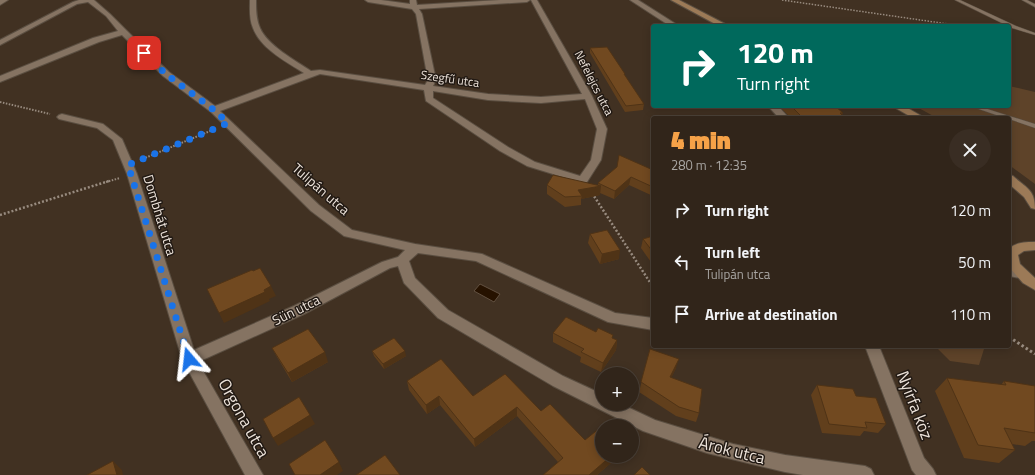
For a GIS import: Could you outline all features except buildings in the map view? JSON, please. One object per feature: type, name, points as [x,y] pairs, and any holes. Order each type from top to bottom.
[{"type":"main road","points":[[674,0],[720,24]]},
{"type":"main road","points":[[901,108],[916,116]]},
{"type":"main road","points":[[1011,180],[1028,195],[1035,205]]},
{"type":"main road","points":[[1011,254],[1018,248],[1035,246]]},
{"type":"main road","points":[[1011,259],[1014,272],[1035,284]]},
{"type":"street","points":[[0,3],[5,0]]},
{"type":"street","points":[[0,43],[75,3],[87,0]]},
{"type":"street","name":"Tulipán utca","points":[[90,0],[108,15],[123,32],[166,74],[214,110],[315,208],[348,233],[415,248],[478,257],[523,276],[613,318],[651,324]]},
{"type":"street","points":[[253,0],[253,12],[258,32],[280,53],[310,74]]},
{"type":"street","points":[[368,0],[414,3],[435,7],[527,0]]},
{"type":"street","name":"Nefelejcs utca","points":[[534,0],[588,96],[602,128],[596,160],[583,180]]},
{"type":"street","points":[[633,0],[672,24]]},
{"type":"street","points":[[414,3],[419,14],[432,80],[428,88],[429,99],[504,149],[531,164],[583,180]]},
{"type":"street","points":[[0,79],[96,40],[123,32]]},
{"type":"street","name":"Szegfű utca","points":[[214,110],[310,74],[320,72],[488,97],[541,100],[588,96]]},
{"type":"street","points":[[775,108],[782,116]]},
{"type":"street","name":"Dombhát utca","points":[[62,117],[100,126],[117,139],[130,169],[189,359]]},
{"type":"street","points":[[415,248],[402,260],[409,280],[443,314],[558,381],[595,399]]},
{"type":"street","name":"Sün utca","points":[[189,359],[299,310],[386,265],[402,260]]},
{"type":"street","name":"Nyírfa köz","points":[[873,348],[916,458],[926,475]]},
{"type":"street","name":"Orgona utca","points":[[189,359],[254,475]]},
{"type":"street","name":"Árok utca","points":[[620,411],[654,428],[726,451],[816,470],[865,475]]},
{"type":"lane","points":[[957,0],[1006,24]]},
{"type":"lane","points":[[1024,0],[1035,6]]},
{"type":"lane","points":[[1011,27],[1035,34]]},
{"type":"lane","points":[[979,108],[1004,116]]},
{"type":"lane","points":[[1011,118],[1035,126]]},
{"type":"path","points":[[782,0],[948,24]]},
{"type":"path","points":[[0,102],[62,117]]},
{"type":"path","points":[[0,214],[130,169],[228,123]]},
{"type":"path","points":[[583,180],[651,284]]},
{"type":"path","points":[[1011,338],[1035,354]]},
{"type":"shaded area","points":[[1011,86],[1035,92],[1035,184],[1011,166],[1011,116],[933,116],[919,108],[1011,108]]},
{"type":"shaded area","points":[[480,284],[500,294],[494,302],[474,291]]},
{"type":"shaded area","points":[[937,348],[984,349],[979,365],[950,361]]},
{"type":"route","points":[[144,53],[166,74],[214,110],[228,123],[128,165],[189,359]]}]
